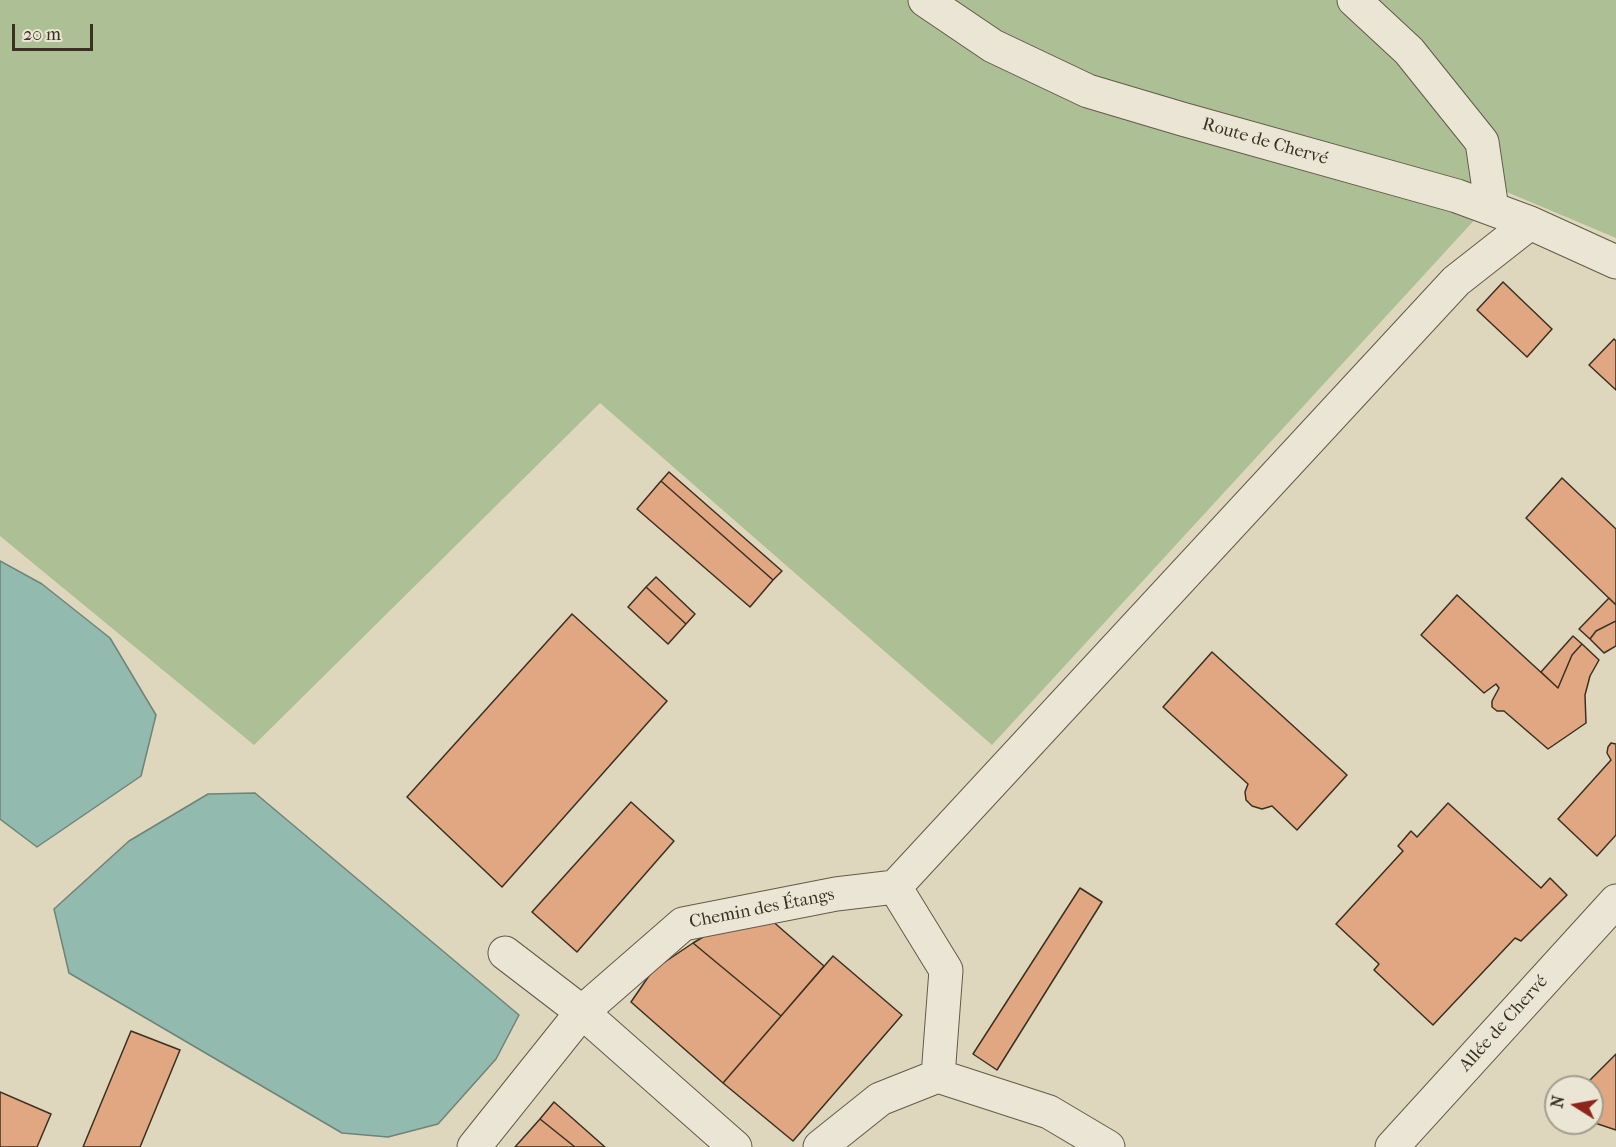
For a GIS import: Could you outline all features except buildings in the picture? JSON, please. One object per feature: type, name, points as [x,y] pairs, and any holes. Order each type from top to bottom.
[{"type":"street","name":"Route de Chervé","points":[[925,0],[993,46],[1088,91],[1457,196],[1530,223],[1616,262]]},
{"type":"street","points":[[1354,0],[1409,51],[1482,142],[1492,209]]},
{"type":"street","points":[[938,1076],[946,970],[895,887],[1456,281],[1530,223]]},
{"type":"street","name":"Chemin des Étangs","points":[[474,1147],[582,1012],[683,924],[836,894],[895,887]]},
{"type":"street","name":"Allée de Chervé","points":[[1392,1147],[1616,901]]},
{"type":"street","points":[[505,952],[582,1012],[735,1147]]},
{"type":"street","points":[[820,1147],[880,1099],[938,1076],[1049,1112],[1108,1147]]},
{"type":"green space","points":[[0,0],[1616,0],[1616,238],[1502,190],[992,745],[600,403],[254,745],[0,536]]},
{"type":"water","points":[[0,561],[42,584],[110,638],[156,715],[141,776],[37,847],[0,819]]},
{"type":"water","points":[[255,793],[519,1015],[496,1059],[438,1124],[388,1137],[342,1133],[69,973],[54,909],[129,841],[208,794]]}]
